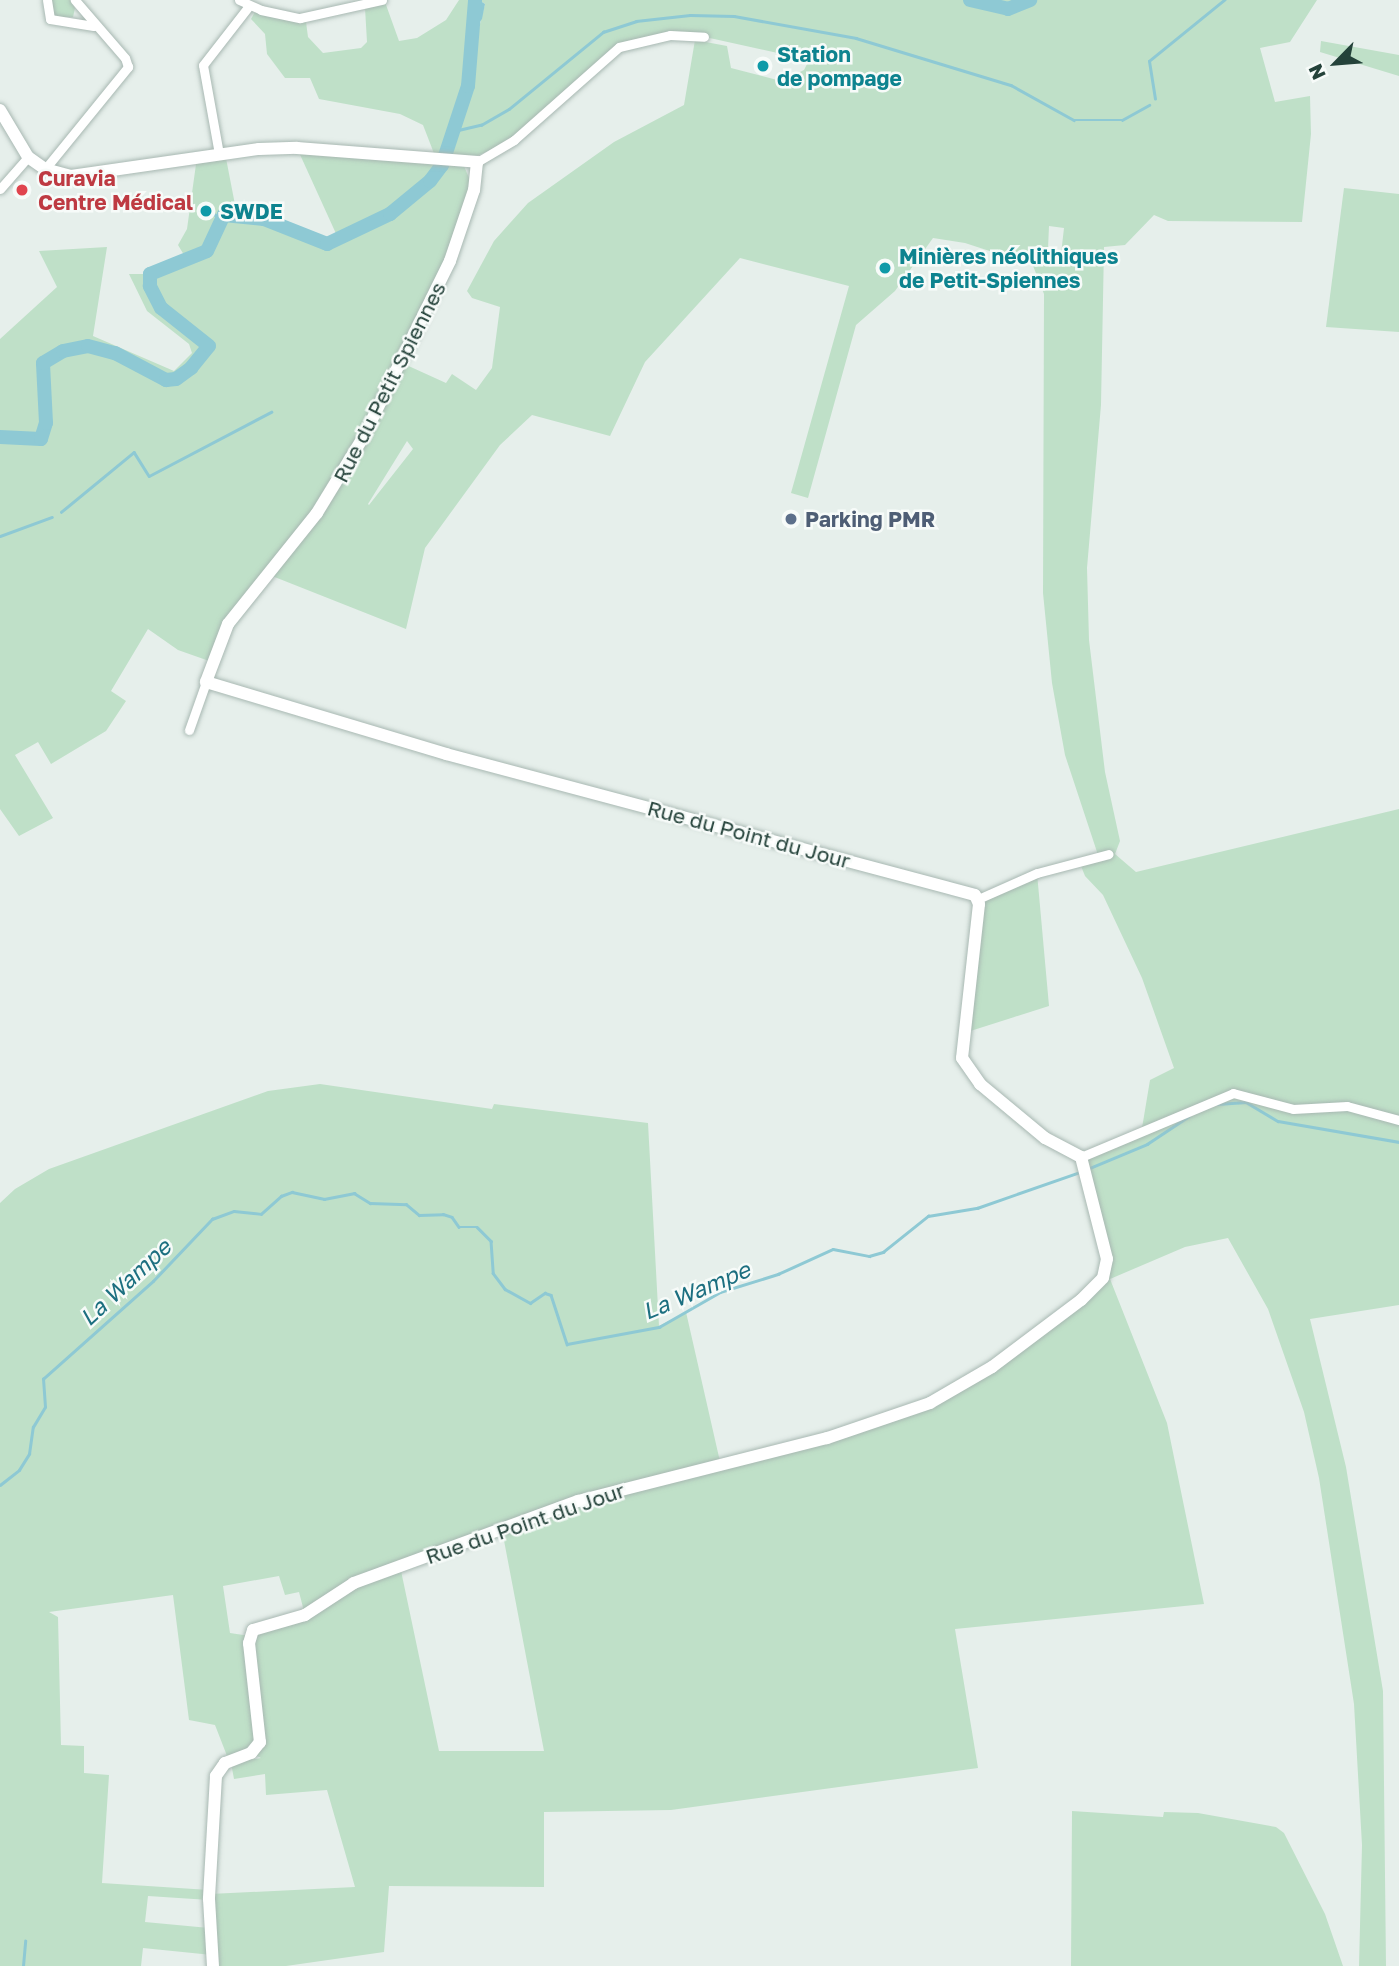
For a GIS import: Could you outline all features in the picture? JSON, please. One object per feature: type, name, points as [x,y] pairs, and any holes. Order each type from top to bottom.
[{"type":"street","points":[[47,0],[50,19],[93,26]]},
{"type":"street","points":[[45,169],[128,67],[125,58],[93,26],[75,0]]},
{"type":"street","points":[[239,0],[249,6],[300,18],[382,0]]},
{"type":"street","points":[[219,154],[203,65],[249,6]]},
{"type":"street","points":[[0,110],[27,157],[45,169],[78,176],[219,154],[297,148],[477,162],[514,140],[619,47],[670,35],[704,37]]},
{"type":"street","points":[[0,189],[27,157]]},
{"type":"street","name":"Rue du Petit Spiennes","points":[[189,730],[228,624],[317,513],[369,427],[450,261],[474,190],[477,162]]},
{"type":"street","name":"Rue du Point du Jour","points":[[206,682],[446,754],[962,890],[978,899]]},
{"type":"street","points":[[1109,854],[1037,873],[978,899],[960,1042],[964,1066],[1045,1138],[1082,1161],[1233,1093],[1293,1109],[1347,1106],[1399,1120]]},
{"type":"street","name":"Rue du Point du Jour","points":[[213,1966],[209,1910],[216,1776],[225,1763],[251,1753],[260,1742],[252,1632],[305,1615],[362,1580],[578,1501],[869,1426],[949,1394],[1023,1344],[1103,1278],[1107,1259],[1082,1161]]},
{"type":"green space","points":[[51,0],[70,0],[75,8],[73,17],[52,17]]},
{"type":"green space","points":[[459,0],[473,0],[469,2],[470,26],[479,28],[485,4],[479,0],[1317,0],[1290,42],[1260,48],[1275,102],[1310,96],[1311,134],[1302,222],[1168,221],[1154,215],[1125,245],[1104,247],[1101,405],[1087,568],[1089,640],[1105,772],[1120,841],[1115,854],[1136,872],[1399,809],[1399,1305],[1310,1319],[1346,1467],[1383,1691],[1386,1966],[1359,1966],[1362,1845],[1354,1704],[1319,1478],[1304,1412],[1268,1309],[1228,1238],[1185,1247],[1110,1279],[1167,1423],[1204,1604],[955,1629],[978,1768],[671,1810],[544,1812],[544,1887],[389,1886],[384,1952],[286,1966],[213,1966],[212,1955],[143,1948],[141,1966],[0,1966],[0,1203],[15,1189],[49,1169],[268,1091],[320,1084],[492,1109],[494,1104],[648,1123],[659,1326],[686,1312],[721,1466],[869,1426],[992,1367],[1106,1271],[1081,1157],[1141,1134],[1150,1080],[1174,1068],[1142,978],[1103,895],[1085,876],[1079,861],[1098,855],[1065,755],[1052,683],[1043,593],[1044,294],[1030,258],[1011,258],[965,243],[933,238],[895,291],[856,325],[808,498],[791,493],[849,286],[740,258],[645,362],[610,436],[532,415],[500,445],[425,548],[406,629],[267,574],[212,662],[178,650],[148,629],[111,691],[126,701],[106,731],[51,764],[38,742],[15,755],[53,818],[19,836],[0,809],[0,339],[57,287],[39,251],[107,247],[93,336],[174,371],[192,353],[189,344],[147,311],[129,274],[150,274],[187,260],[178,245],[187,229],[197,157],[225,153],[237,215],[264,219],[314,242],[338,238],[297,148],[435,156],[423,125],[400,114],[319,99],[310,78],[285,78],[267,54],[265,34],[251,19],[255,12],[306,22],[308,37],[323,53],[361,48],[367,42],[365,8],[385,2],[399,41],[417,38],[446,20]],"holes":[[[696,35],[809,60],[804,70],[781,81],[731,68],[727,46],[695,40],[684,105],[614,142],[528,203],[494,241],[467,291],[472,298],[500,307],[492,368],[476,390],[452,374],[446,383],[402,363],[474,190],[464,166],[474,157],[514,140],[631,42]],[[1049,226],[1064,228],[1061,254],[1048,249]],[[407,441],[413,449],[368,504]],[[502,1530],[544,1751],[439,1751],[400,1566]],[[279,1576],[285,1595],[299,1592],[305,1615],[250,1636],[230,1633],[223,1586]],[[173,1595],[189,1720],[215,1725],[229,1761],[251,1753],[261,1758],[231,1763],[234,1779],[265,1774],[266,1795],[327,1790],[355,1887],[210,1894],[209,1890],[102,1883],[109,1775],[84,1773],[84,1746],[61,1745],[58,1617],[49,1612]],[[148,1896],[209,1900],[209,1928],[145,1922]]]},
{"type":"green space","points":[[1321,41],[1399,55],[1399,76],[1320,52]]},
{"type":"green space","points":[[1344,188],[1399,194],[1399,332],[1326,327]]},
{"type":"green space","points":[[1037,873],[1049,1006],[961,1034],[979,904]]},
{"type":"green space","points":[[1072,1811],[1163,1817],[1164,1812],[1198,1813],[1276,1827],[1284,1833],[1325,1914],[1343,1966],[1071,1966]]},
{"type":"water","points":[[479,0],[485,4],[482,19],[473,31],[469,2]]},
{"type":"waterway","points":[[0,437],[41,439],[46,423],[43,363],[63,351],[88,346],[115,353],[166,380],[176,379],[191,368],[209,346],[161,308],[150,286],[150,274],[207,251],[224,215],[264,219],[327,244],[390,214],[430,181],[442,165],[468,86],[475,0]]},
{"type":"waterway","points":[[970,0],[1008,9],[1030,0]]},
{"type":"waterway","points":[[1155,99],[1149,61],[1224,0]]},
{"type":"waterway","points":[[454,131],[481,125],[509,109],[603,32],[636,21],[690,15],[734,16],[856,38],[1011,85],[1074,120],[1122,120],[1149,105]]},
{"type":"waterway","points":[[209,212],[222,218]]},
{"type":"waterway","points":[[61,512],[134,452],[149,476],[271,412]]},
{"type":"waterway","points":[[0,536],[52,517]]},
{"type":"waterway","name":"La Wampe","points":[[1217,1104],[1246,1102],[1278,1121],[1399,1142]]},
{"type":"waterway","name":"La Wampe","points":[[1090,1168],[1147,1144],[1189,1116]]},
{"type":"waterway","name":"La Wampe","points":[[0,1485],[19,1470],[29,1454],[33,1427],[45,1407],[43,1379],[153,1281],[212,1219],[234,1211],[261,1214],[281,1196],[292,1192],[324,1199],[354,1193],[370,1203],[406,1204],[419,1215],[443,1214],[452,1217],[459,1227],[477,1227],[491,1241],[493,1273],[505,1289],[530,1303],[545,1293],[551,1295],[567,1344],[659,1327],[720,1292],[778,1274],[833,1249],[869,1256],[883,1252],[928,1216],[977,1208],[1080,1172]]},
{"type":"waterway","points":[[23,1966],[25,1941]]},
{"type":"place","name":"Station de pompage","points":[[763,66]]},
{"type":"place","name":"Curavia Centre Médical","points":[[22,190]]},
{"type":"place","name":"SWDE","points":[[206,211]]},
{"type":"place","name":"Minières néolithiques de Petit-Spiennes","points":[[885,268]]},
{"type":"place","name":"Parking PMR","points":[[791,519]]}]
